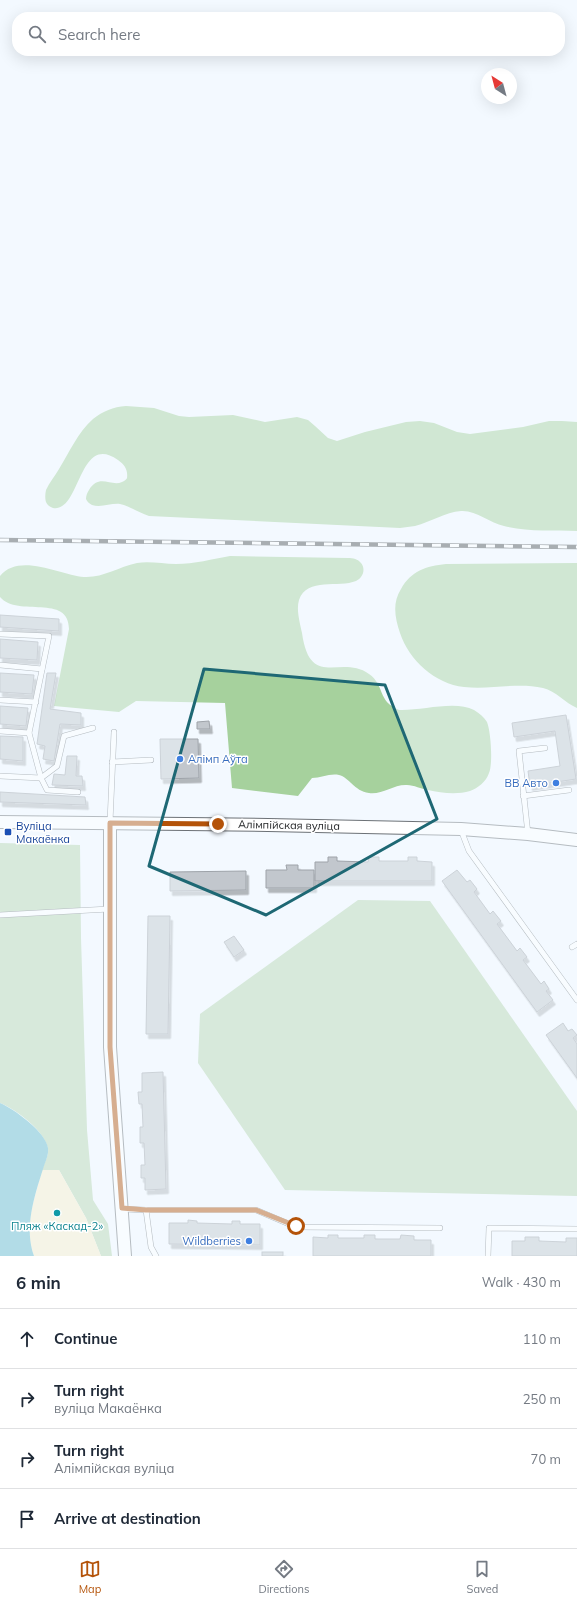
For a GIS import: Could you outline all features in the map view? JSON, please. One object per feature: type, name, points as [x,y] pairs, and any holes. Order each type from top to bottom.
[{"type":"street","name":"Алімпійская вуліца","points":[[0,822],[461,829],[528,834],[577,840]]},
{"type":"street","points":[[110,823],[110,1047],[125,1256]]},
{"type":"lane","points":[[0,634],[49,636],[30,733],[41,778],[47,790],[78,792]]},
{"type":"lane","points":[[0,665],[42,669]]},
{"type":"lane","points":[[0,700],[36,702]]},
{"type":"lane","points":[[0,776],[41,778],[57,766],[64,736],[93,728]]},
{"type":"lane","points":[[0,731],[30,733]]},
{"type":"lane","points":[[110,823],[114,732]]},
{"type":"lane","points":[[528,834],[519,751],[545,748]]},
{"type":"lane","points":[[112,762],[151,760]]},
{"type":"lane","points":[[523,796],[569,790]]},
{"type":"lane","points":[[461,829],[469,850],[577,1000]]},
{"type":"lane","points":[[0,915],[110,908]]},
{"type":"lane","points":[[572,947],[577,944]]},
{"type":"lane","points":[[122,1208],[146,1210],[256,1210],[296,1226],[440,1228]]},
{"type":"lane","points":[[146,1210],[151,1247],[156,1256]]},
{"type":"lane","points":[[488,1256],[489,1228],[577,1228]]},
{"type":"highlighted area","points":[[204,669],[385,685],[437,819],[266,915],[149,866]]},
{"type":"green space","points":[[126,406],[154,408],[179,416],[233,415],[265,422],[297,417],[308,420],[328,438],[337,441],[365,432],[406,422],[420,421],[434,423],[457,432],[470,434],[523,427],[549,421],[577,422],[577,531],[513,528],[467,511],[449,513],[415,526],[400,528],[149,516],[120,504],[95,506],[91,505],[87,501],[86,498],[88,492],[97,482],[118,483],[123,482],[127,478],[126,468],[118,460],[105,454],[95,456],[87,464],[69,499],[62,506],[53,508],[49,506],[46,503],[46,490],[83,430],[93,419],[108,410]]},
{"type":"green space","points":[[230,556],[350,558],[360,562],[363,565],[363,573],[358,580],[349,583],[324,584],[309,588],[303,593],[299,600],[299,621],[306,650],[312,661],[319,666],[348,667],[358,669],[369,674],[374,678],[387,702],[399,710],[457,706],[466,707],[478,712],[487,722],[490,740],[490,769],[484,782],[473,790],[460,793],[438,792],[402,785],[379,792],[369,793],[359,790],[343,776],[332,775],[312,778],[298,796],[232,788],[225,703],[136,701],[119,712],[54,706],[69,629],[67,618],[61,612],[52,609],[18,606],[8,603],[0,597],[0,576],[8,569],[18,566],[29,565],[84,577],[91,577],[137,563],[147,562],[183,564]]},
{"type":"green space","points":[[577,563],[577,708],[548,690],[533,686],[474,688],[453,685],[433,676],[424,669],[404,643],[397,622],[395,611],[396,600],[398,594],[409,578],[420,570],[446,564]]},
{"type":"green space","points":[[0,843],[80,845],[81,938],[87,1130],[93,1200],[108,1224],[112,1256],[101,1256],[86,1218],[59,1170],[42,1170],[47,1157],[48,1149],[46,1142],[36,1128],[14,1110],[0,1103]]},
{"type":"green space","points":[[358,900],[430,901],[577,1111],[577,1196],[285,1190],[198,1063],[200,1014]]},
{"type":"sand","name":"Пляж «Каскад-2»","points":[[42,1170],[59,1170],[86,1218],[101,1256],[34,1256],[31,1245],[30,1223],[33,1202]]},
{"type":"water","points":[[0,1103],[13,1110],[36,1128],[42,1135],[48,1148],[31,1212],[30,1235],[34,1256],[0,1256]]},
{"type":"building","points":[[0,615],[59,619],[59,631],[0,627]]},
{"type":"building","points":[[0,639],[38,642],[37,660],[0,658]]},
{"type":"building","points":[[0,673],[34,675],[32,694],[0,692]]},
{"type":"building","points":[[47,673],[56,673],[50,709],[81,713],[81,725],[60,724],[54,761],[43,759],[45,746],[37,744]]},
{"type":"building","points":[[0,706],[28,708],[26,726],[0,724]]},
{"type":"building","points":[[566,715],[576,779],[530,786],[528,771],[560,766],[555,731],[514,737],[512,723]]},
{"type":"building","points":[[209,721],[210,729],[197,729],[197,722]]},
{"type":"building","points":[[0,736],[23,737],[23,761],[0,759]]},
{"type":"building","name":"Алімп Аўта","points":[[160,739],[198,739],[199,778],[161,779]]},
{"type":"building","points":[[67,756],[77,756],[76,776],[82,776],[83,786],[52,785],[54,774],[65,775]]},
{"type":"building","points":[[0,792],[85,797],[86,805],[0,802]]},
{"type":"building","points":[[328,857],[337,857],[337,861],[368,862],[369,857],[379,857],[379,861],[408,861],[408,857],[417,857],[417,861],[432,862],[432,881],[315,881],[315,862],[328,862]]},
{"type":"building","points":[[286,865],[298,865],[298,870],[314,870],[314,888],[266,888],[266,870],[287,870]]},
{"type":"building","points":[[457,870],[467,882],[470,880],[477,889],[474,892],[490,914],[493,911],[501,921],[497,924],[517,951],[520,948],[527,957],[523,960],[541,984],[544,981],[549,989],[546,991],[553,1000],[537,1012],[442,881]]},
{"type":"building","points":[[246,871],[246,890],[170,891],[170,872]]},
{"type":"building","points":[[148,916],[170,916],[168,1034],[146,1034]]},
{"type":"building","points":[[234,936],[244,950],[234,957],[224,942]]},
{"type":"building","points":[[563,1023],[568,1031],[572,1029],[577,1035],[573,1038],[577,1044],[577,1078],[546,1035]]},
{"type":"building","points":[[163,1072],[166,1189],[145,1190],[145,1178],[141,1178],[141,1165],[145,1165],[144,1143],[140,1143],[140,1127],[143,1127],[142,1104],[139,1104],[138,1092],[142,1092],[142,1073]]},
{"type":"building","points":[[188,1220],[197,1221],[197,1223],[232,1224],[232,1221],[240,1221],[240,1224],[260,1224],[260,1245],[169,1244],[169,1223],[188,1223]]},
{"type":"building","points":[[328,1235],[338,1235],[338,1238],[364,1238],[364,1235],[375,1235],[375,1239],[400,1239],[401,1235],[414,1236],[414,1240],[431,1240],[431,1256],[313,1256],[313,1237],[328,1238]]},
{"type":"building","points":[[525,1237],[539,1237],[539,1241],[566,1242],[566,1238],[577,1238],[577,1256],[512,1256],[512,1241],[525,1241]]},
{"type":"building","points":[[262,1252],[283,1252],[283,1256],[262,1256]]},
{"type":"railway","points":[[0,540],[577,547]]},
{"type":"place","name":"Алімп Аўта","points":[[180,759]]},
{"type":"place","name":"ВВ Авто","points":[[556,783]]},
{"type":"place","name":"Вуліца Макаёнка","points":[[8,832]]},
{"type":"place","name":"Пляж «Каскад-2»","points":[[57,1213]]},
{"type":"place","name":"Wildberries","points":[[249,1241]]},
{"type":"route","points":[[218,824],[110,823],[110,1047],[122,1208],[146,1210],[256,1210],[296,1226]]}]
